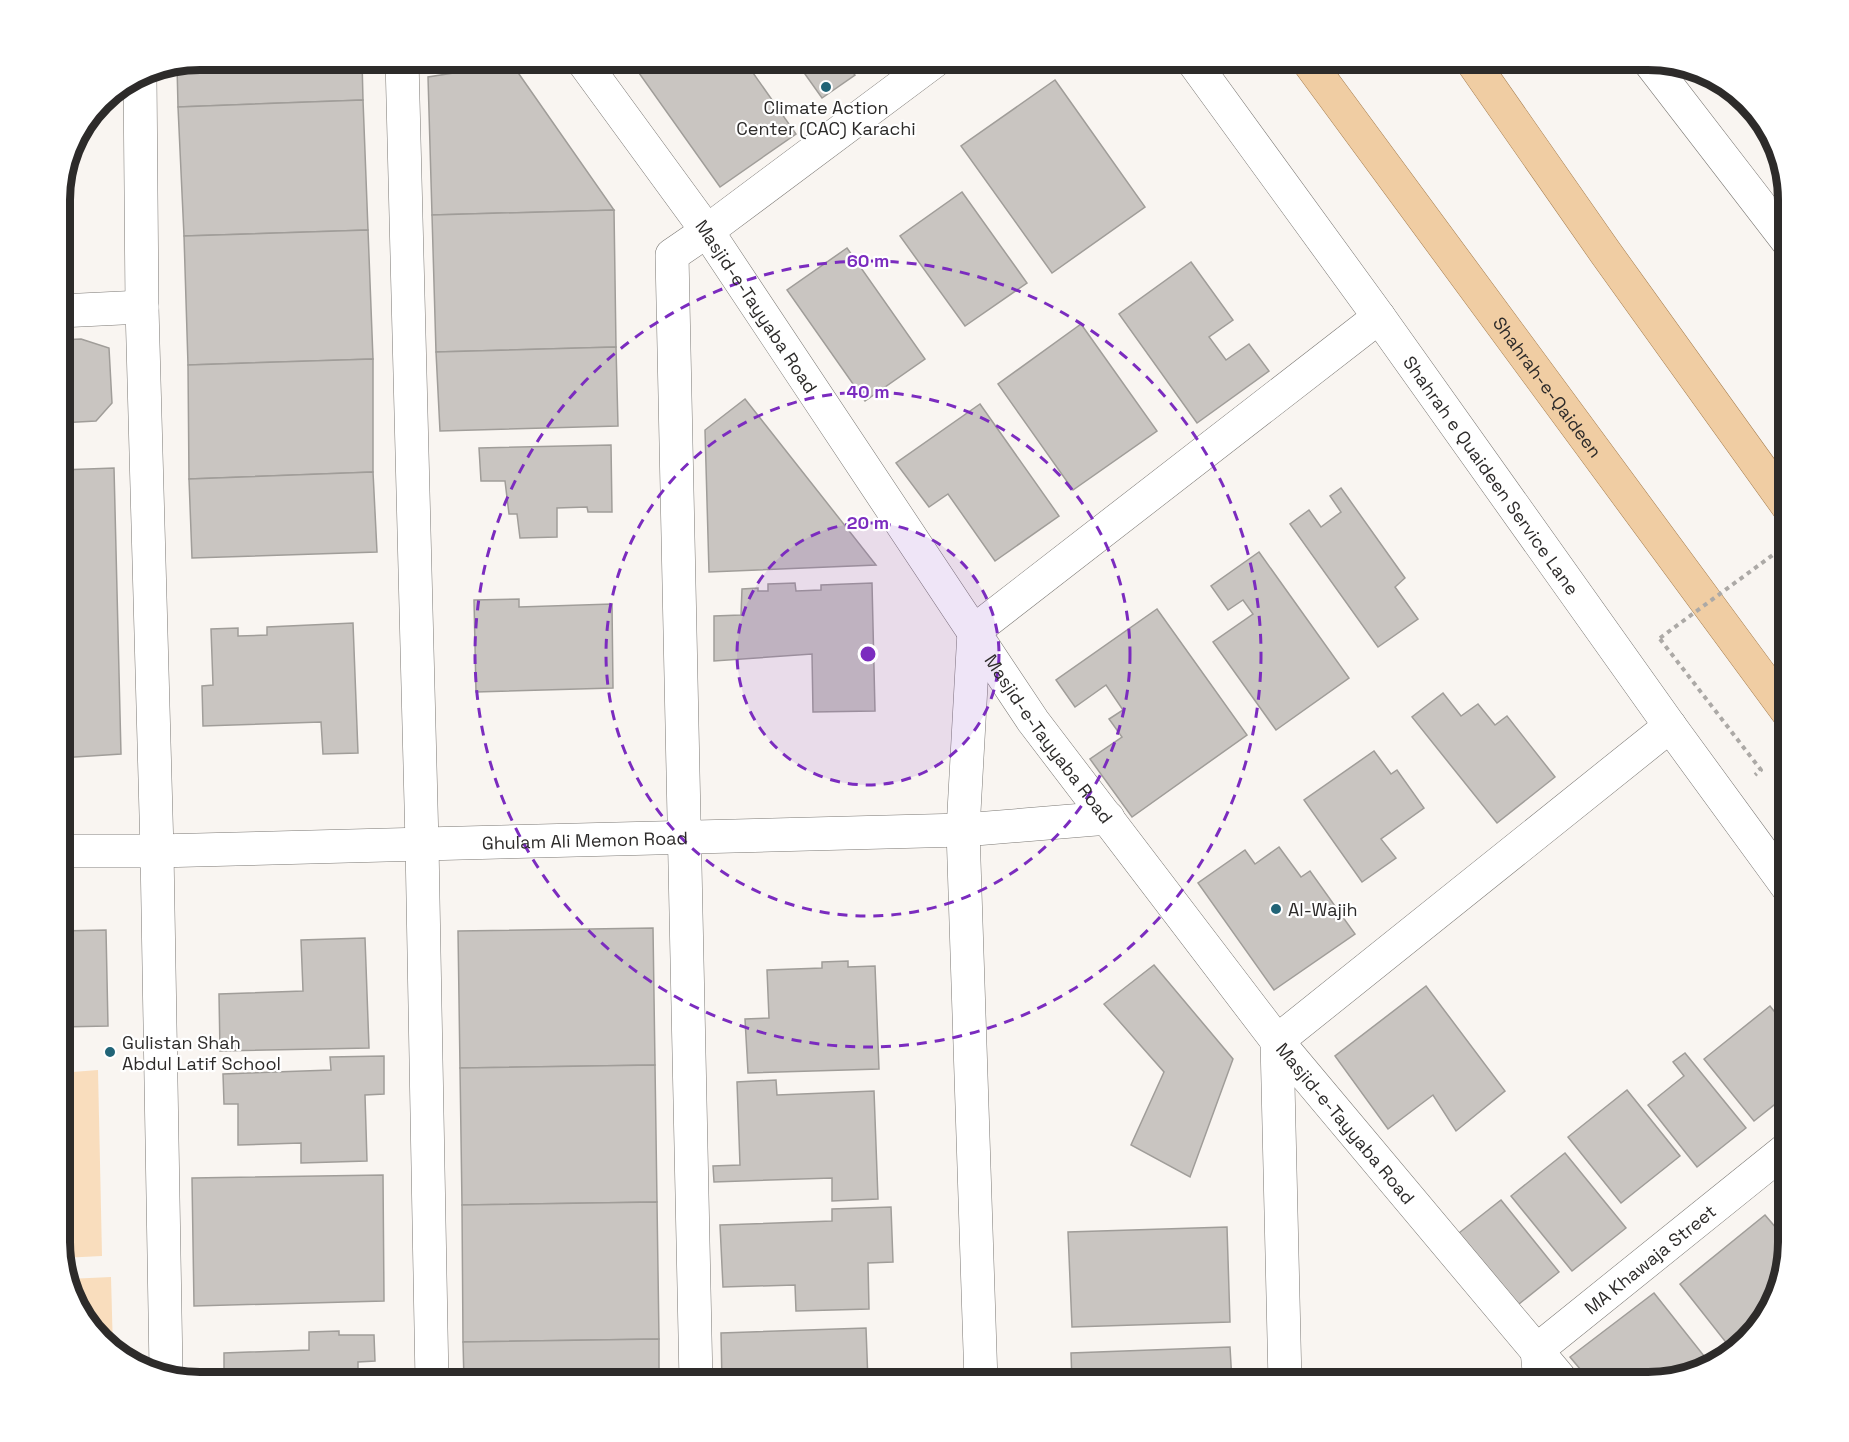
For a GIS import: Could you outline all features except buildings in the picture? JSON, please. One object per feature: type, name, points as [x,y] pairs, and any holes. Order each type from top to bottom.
[{"type":"main road","name":"Shahrah-e-Qaideen","points":[[1315,70],[1778,699]]},
{"type":"main road","points":[[1478,70],[1778,493]]},
{"type":"street","points":[[696,1372],[672,255],[922,70]]},
{"type":"street","name":"Shahrah e Quaideen Service Lane","points":[[1200,70],[1778,874]]},
{"type":"street","points":[[402,71],[422,844],[432,1372]]},
{"type":"street","name":"Masjid-e-Tayyaba Road","points":[[590,71],[707,231],[1033,720],[1277,1041],[1555,1372]]},
{"type":"street","points":[[1656,71],[1778,229]]},
{"type":"street","points":[[140,86],[142,307],[157,851],[166,1367]]},
{"type":"street","points":[[71,310],[142,307]]},
{"type":"street","points":[[981,1372],[963,830],[974,631],[1379,317]]},
{"type":"street","points":[[1285,1372],[1277,1041],[1670,726]]},
{"type":"street","name":"Ghulam Ali Memon Road","points":[[71,851],[157,851],[963,830],[1108,818]]},
{"type":"street","name":"MA Khawaja Street","points":[[1537,1350],[1778,1156]]},
{"type":"street","points":[[1537,1350],[1538,1372]]},
{"type":"path","points":[[1761,770],[1660,638],[1778,551]]},
{"type":"shaded area","points":[[98,1070],[102,1256],[72,1258],[71,1072]]},
{"type":"shaded area","points":[[111,1277],[113,1337],[97,1321],[80,1291],[76,1279]]},
{"type":"place","name":"Climate Action Center (CAC) Karachi","points":[[826,87]]},
{"type":"place","name":"Al-Wajih","points":[[1276,909]]},
{"type":"place","name":"Gulistan Shah Abdul Latif School","points":[[110,1052]]}]
